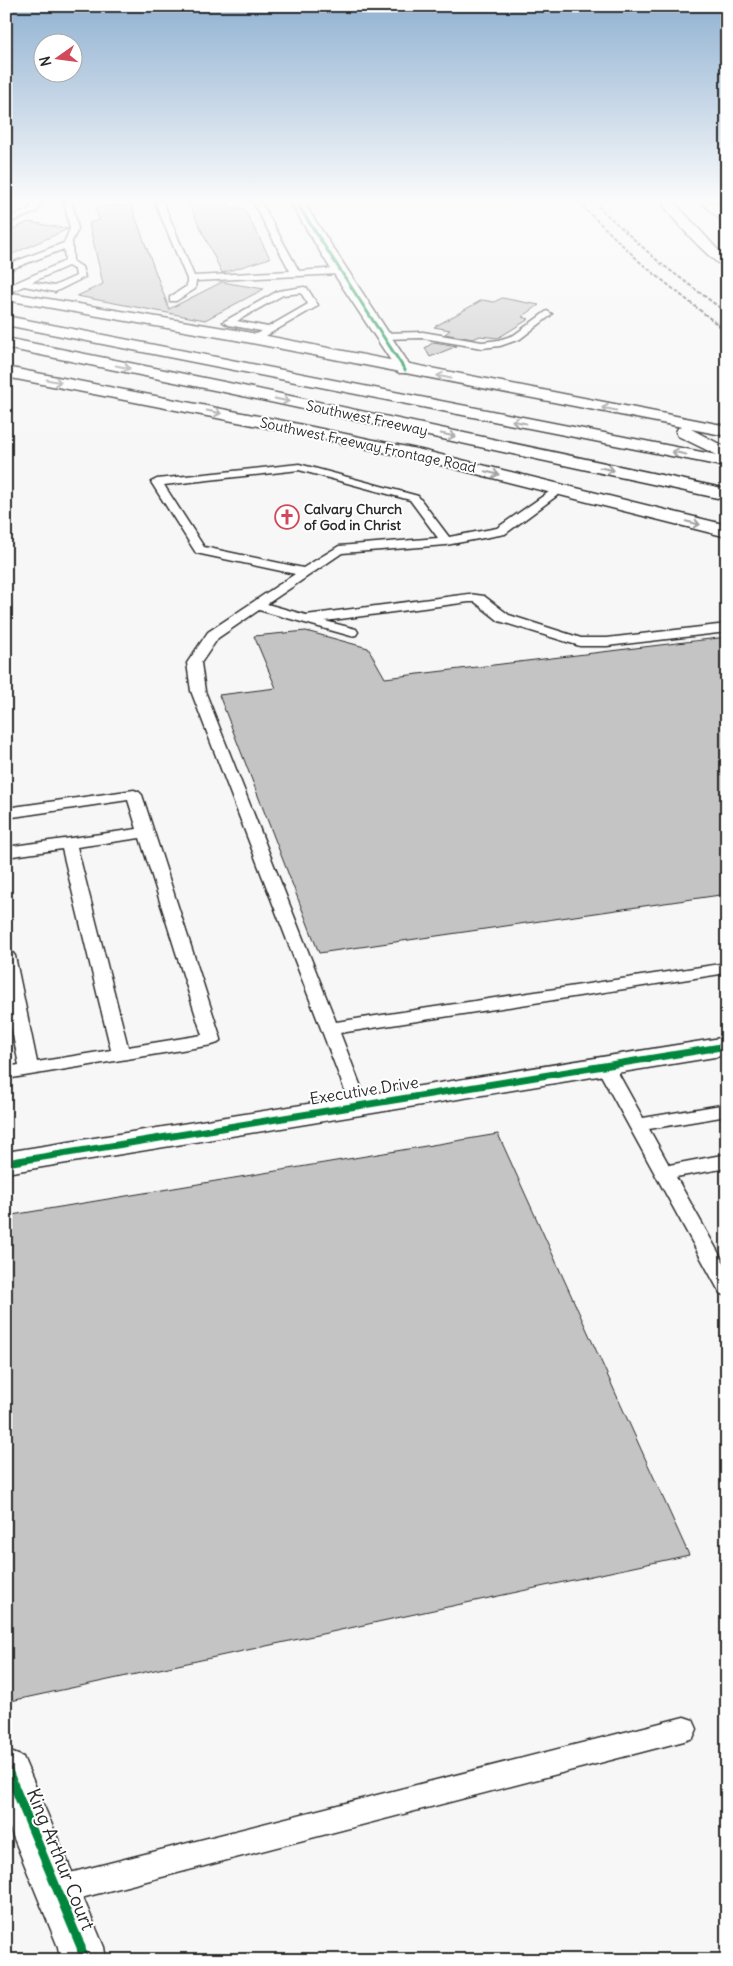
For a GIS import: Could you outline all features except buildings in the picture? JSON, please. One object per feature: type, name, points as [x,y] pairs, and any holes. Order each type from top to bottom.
[{"type":"main road","points":[[354,294],[405,370]]},
{"type":"main road","points":[[6,296],[254,339],[405,370],[727,431]]},
{"type":"main road","points":[[6,307],[161,341],[179,354]]},
{"type":"main road","name":"Southwest Freeway","points":[[6,320],[727,462]]},
{"type":"main road","name":"Southwest Freeway","points":[[6,343],[727,495]]},
{"type":"main road","name":"Southwest Freeway Frontage Road","points":[[6,372],[284,426],[421,455],[727,531]]},
{"type":"main road","points":[[657,418],[727,455]]},
{"type":"main road","name":"Executive Drive","points":[[6,1163],[727,1046]]},
{"type":"main road","name":"King Arthur Court","points":[[7,1771],[81,1947],[83,1960]]},
{"type":"lane","points":[[173,299],[181,294]]},
{"type":"lane","points":[[270,330],[228,322],[280,294]]},
{"type":"lane","points":[[254,339],[312,305],[306,294]]},
{"type":"lane","points":[[382,336],[423,335],[482,345],[500,343],[517,337],[547,314]]},
{"type":"lane","points":[[303,572],[200,550],[157,482],[299,468],[414,498],[446,540]]},
{"type":"lane","points":[[359,1105],[198,691],[194,663],[214,635],[259,606],[303,572],[339,550],[446,540],[501,531],[560,490]]},
{"type":"lane","points":[[307,619],[469,598],[478,599],[504,618],[580,642],[607,642],[727,628]]},
{"type":"lane","points":[[259,606],[351,632]]},
{"type":"lane","points":[[6,813],[134,795],[212,1039],[6,1073]]},
{"type":"lane","points":[[6,852],[146,832]]},
{"type":"lane","points":[[68,843],[121,1054]]},
{"type":"lane","points":[[6,956],[29,1069]]},
{"type":"lane","points":[[330,1029],[727,968]]},
{"type":"lane","points":[[605,1066],[727,1288]]},
{"type":"lane","points":[[637,1125],[727,1110]]},
{"type":"lane","points":[[663,1173],[727,1162]]},
{"type":"lane","points":[[58,1890],[684,1729]]},
{"type":"railway","points":[[679,294],[727,332]]},
{"type":"railway","points":[[701,294],[727,313]]},
{"type":"cycle path","points":[[354,294],[405,370]]},
{"type":"cycle path","points":[[6,1163],[727,1046]]},
{"type":"cycle path","points":[[8,1771],[81,1947],[83,1960]]},
{"type":"place","name":"Calvary Church of God in Christ","points":[[287,517]]}]
